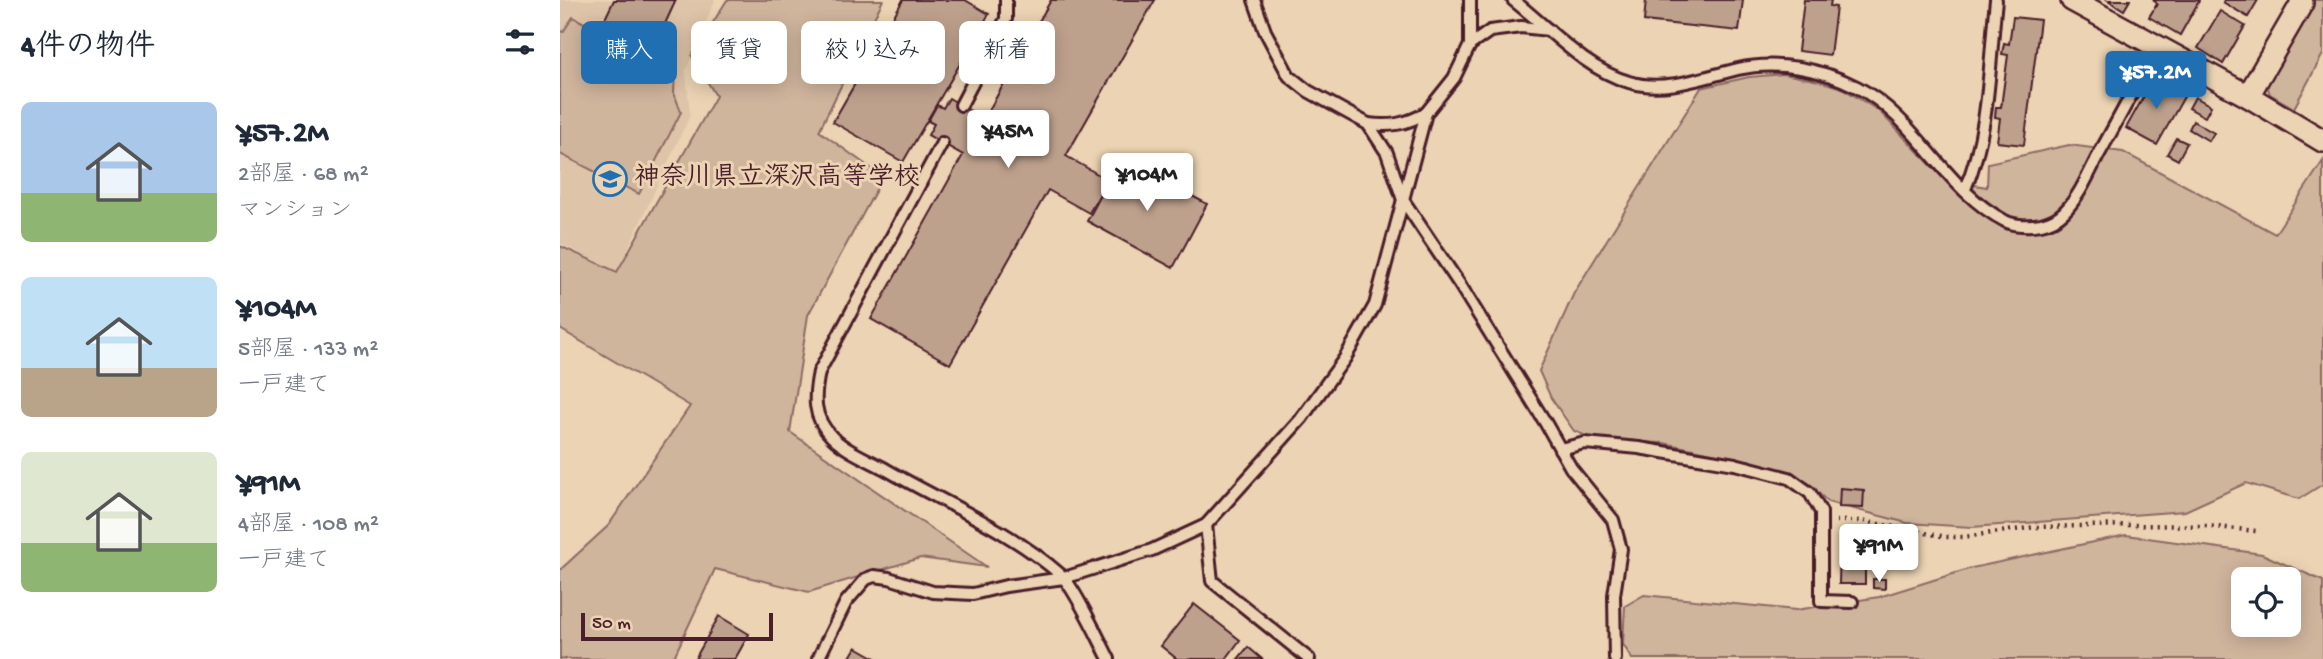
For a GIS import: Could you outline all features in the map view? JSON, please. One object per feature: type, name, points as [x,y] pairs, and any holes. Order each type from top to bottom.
[{"type":"street","points":[[2072,0],[2248,96],[2323,141]]},
{"type":"street","points":[[2248,96],[2301,0]]},
{"type":"lane","points":[[961,105],[1006,19],[1006,0]]},
{"type":"lane","points":[[1254,0],[1265,31],[1289,76],[1308,91],[1368,124],[1385,127],[1411,122],[1426,113],[1454,79],[1470,45],[1470,0]]},
{"type":"lane","points":[[1513,0],[1594,64],[1629,82],[1647,85],[1674,84],[1756,66],[1793,68],[1831,76],[1858,87],[1880,102],[1912,131],[1965,189],[1989,210],[2007,222],[2039,225],[2054,220],[2076,198],[2157,47]]},
{"type":"lane","points":[[1965,189],[1982,139],[1996,0]]},
{"type":"lane","points":[[1470,45],[1490,31],[1521,27],[1549,30]]},
{"type":"lane","points":[[818,659],[846,602],[866,579],[874,576],[933,592],[973,594],[1006,586],[1064,578],[1152,550],[1206,525],[1301,419],[1345,358],[1375,304],[1426,113]]},
{"type":"lane","points":[[1368,124],[1387,153],[1403,200],[1460,285],[1571,468],[1613,520],[1621,549],[1614,595],[1615,659]]},
{"type":"lane","points":[[942,143],[819,372],[814,399],[820,419],[831,437],[936,498],[1013,538],[1064,578],[1109,659]]},
{"type":"lane","points":[[1560,449],[1585,443],[1639,448],[1735,464],[1788,478],[1810,493],[1821,512],[1821,601],[1852,602]]},
{"type":"lane","points":[[1206,525],[1212,581],[1309,659]]},
{"type":"path","points":[[1821,521],[1863,521],[1946,537],[1965,537],[2035,527],[2132,525],[2207,526],[2256,531]]},
{"type":"shaded area","name":"神奈川県立深沢高等学校","points":[[560,0],[715,0],[706,21],[691,21],[691,59],[686,71],[690,115],[617,272],[560,243]]},
{"type":"shaded area","points":[[727,0],[883,0],[873,21],[801,21],[801,84],[842,84],[819,131],[883,177],[808,315],[790,432],[987,567],[920,558],[809,592],[715,569],[673,659],[560,659],[560,570],[608,526],[690,406],[560,329],[560,246],[617,272],[716,96],[709,84],[787,84],[787,21],[714,21]]},
{"type":"shaded area","points":[[2313,0],[2323,0],[2323,54],[2294,108],[2270,94],[2266,83]]},
{"type":"shaded area","points":[[573,17],[581,21],[581,84],[674,84],[674,93],[681,112],[639,194],[560,154],[560,31],[563,32]]},
{"type":"shaded area","points":[[1784,74],[1842,88],[1879,111],[1945,180],[1987,187],[1988,163],[2069,145],[2123,152],[2275,234],[2323,161],[2323,484],[2299,499],[2246,483],[2185,511],[1972,527],[1907,523],[1828,502],[1808,483],[1751,461],[1664,443],[1599,441],[1574,431],[1551,398],[1539,371],[1574,293],[1701,88],[1749,77]]},
{"type":"shaded area","points":[[2126,535],[2262,554],[2291,567],[2231,567],[2231,637],[2301,637],[2301,571],[2323,581],[2323,659],[1632,659],[1623,644],[1625,606],[1644,595],[1796,610],[1879,597],[1972,568]]},
{"type":"building","points":[[614,0],[676,0],[666,21],[604,21]]},
{"type":"building","points":[[903,0],[965,0],[989,14],[985,21],[959,21],[959,66],[903,162],[833,122],[855,84],[945,84],[945,21],[891,21]]},
{"type":"building","points":[[1051,0],[1155,0],[1066,156],[1108,180],[1089,213],[1048,190],[950,364],[871,319],[963,155],[928,135],[934,124],[928,121],[937,105],[943,108],[949,98],[984,119],[1004,84],[1055,84],[1055,21],[1039,21]]},
{"type":"building","points":[[1646,0],[1743,0],[1739,31],[1644,21]]},
{"type":"building","points":[[1804,0],[1831,0],[1830,6],[1836,7],[1830,55],[1798,51]]},
{"type":"building","points":[[2108,0],[2130,0],[2124,10]]},
{"type":"building","points":[[2154,0],[2199,1],[2180,35],[2149,17],[2157,4]]},
{"type":"building","points":[[2258,0],[2248,17],[2223,2]]},
{"type":"building","points":[[2220,11],[2245,26],[2223,64],[2198,48]]},
{"type":"building","points":[[2013,17],[2040,20],[2024,145],[1997,142],[2000,118],[1995,117],[1996,107],[2001,107],[2008,55],[2002,54],[2004,43],[2009,44]]},
{"type":"building","points":[[2154,78],[2185,95],[2157,145],[2126,128]]},
{"type":"building","points":[[2195,97],[2211,106],[2205,117],[2189,108]]},
{"type":"building","points":[[2193,121],[2214,133],[2209,141],[2189,129]]},
{"type":"building","points":[[2176,138],[2187,143],[2178,160],[2167,154]]},
{"type":"building","points":[[1121,158],[1207,204],[1173,268],[1087,221]]},
{"type":"building","points":[[1840,488],[1864,490],[1863,508],[1839,507]]},
{"type":"building","points":[[1840,542],[1865,542],[1865,584],[1839,584]]},
{"type":"building","points":[[1873,579],[1885,579],[1885,589],[1873,588]]},
{"type":"building","points":[[1194,604],[1240,640],[1226,659],[1177,659],[1161,646]]},
{"type":"building","points":[[719,616],[749,634],[735,659],[695,659]]},
{"type":"building","points":[[856,647],[877,659],[849,659]]},
{"type":"building","points":[[1248,647],[1262,659],[1238,659]]},
{"type":"place","name":"神奈川県立深沢高等学校","points":[[610,179]]}]
